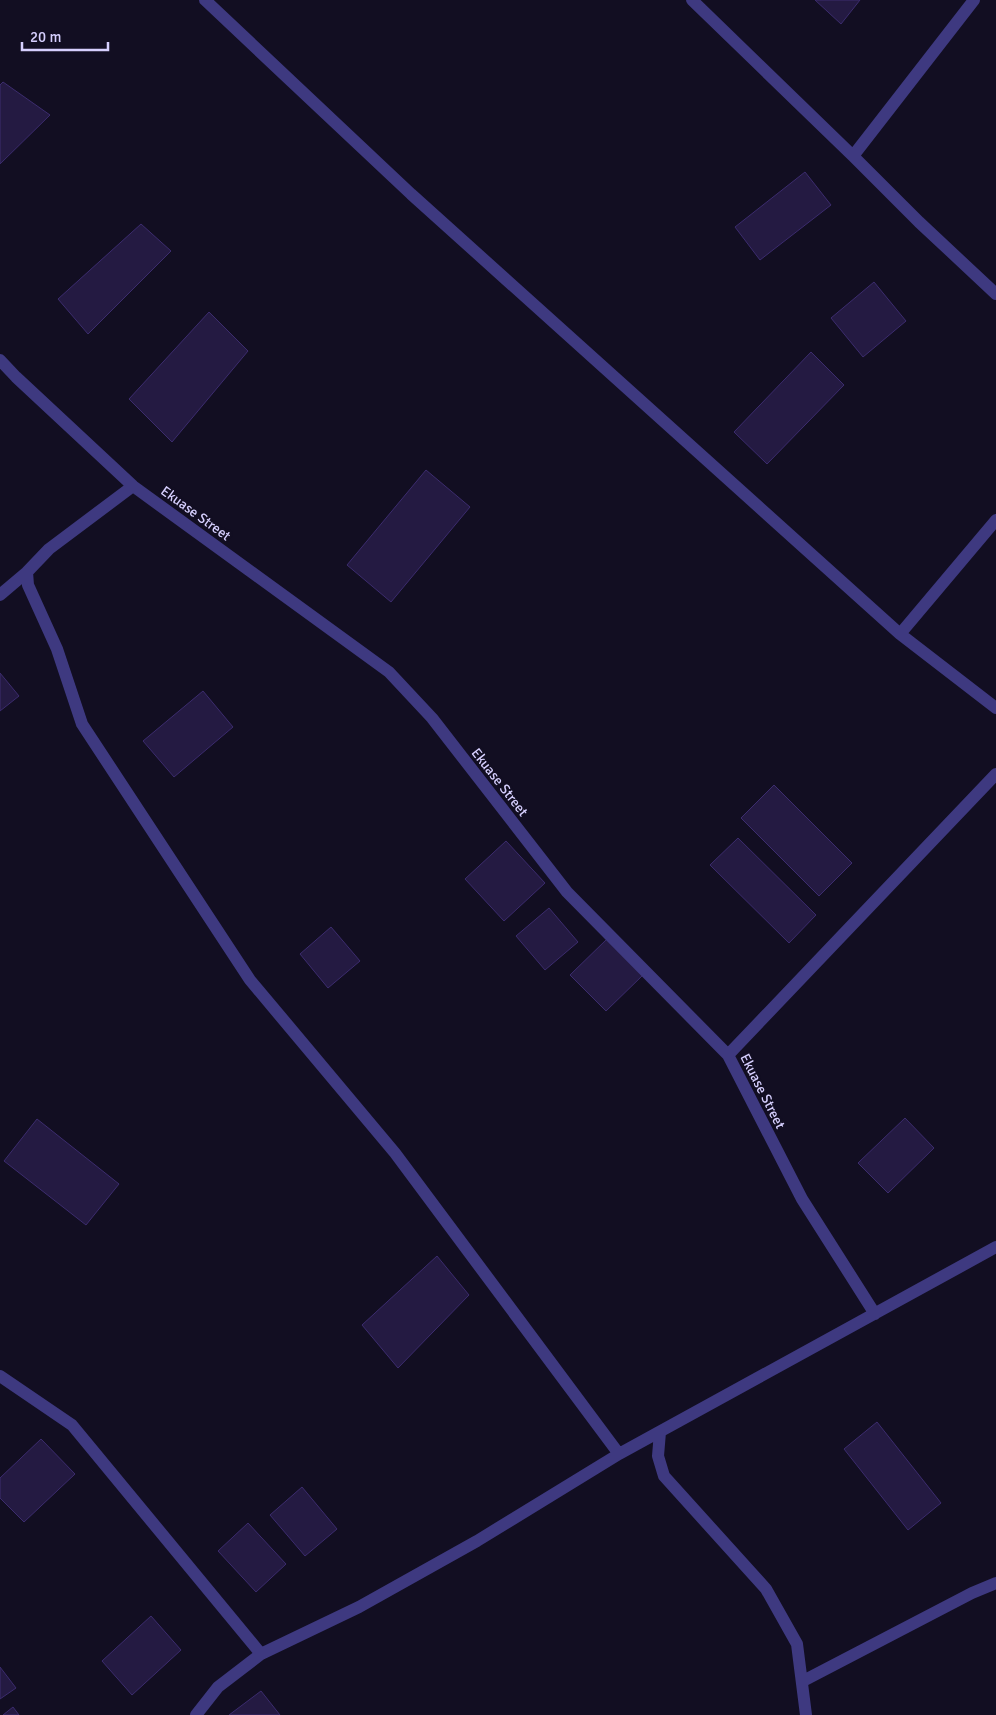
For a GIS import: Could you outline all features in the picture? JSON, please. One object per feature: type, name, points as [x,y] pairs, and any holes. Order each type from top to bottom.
[{"type":"street","points":[[205,0],[411,194],[900,634],[996,708]]},
{"type":"street","points":[[692,0],[919,222],[996,294]]},
{"type":"street","points":[[853,156],[974,0]]},
{"type":"street","name":"Ekuase Street","points":[[0,360],[23,384],[133,486],[390,672],[432,718],[567,892],[728,1056],[802,1199],[874,1314]]},
{"type":"street","points":[[0,595],[27,572],[49,549],[133,486]]},
{"type":"street","points":[[900,634],[996,520]]},
{"type":"street","points":[[27,572],[28,585],[57,649],[82,724],[250,980],[395,1153],[619,1454]]},
{"type":"street","points":[[728,1056],[996,774]]},
{"type":"street","points":[[196,1715],[218,1687],[261,1654],[368,1602],[477,1541],[619,1454],[996,1247]]},
{"type":"street","points":[[0,1376],[72,1425],[261,1654]]},
{"type":"street","points":[[660,1432],[658,1456],[664,1476],[766,1589],[797,1644],[806,1715]]},
{"type":"street","points":[[803,1681],[972,1593],[996,1583]]},
{"type":"building","points":[[815,0],[860,0],[841,24]]},
{"type":"building","points":[[3,82],[50,115],[0,164],[0,85]]},
{"type":"building","points":[[805,172],[831,205],[760,260],[735,227]]},
{"type":"building","points":[[141,224],[171,251],[88,334],[58,299]]},
{"type":"building","points":[[874,282],[906,321],[863,357],[831,318]]},
{"type":"building","points":[[209,312],[248,351],[172,442],[129,399]]},
{"type":"building","points":[[811,352],[844,385],[767,464],[734,432]]},
{"type":"building","points":[[426,470],[470,507],[391,602],[347,565]]},
{"type":"building","points":[[0,673],[19,696],[0,711]]},
{"type":"building","points":[[203,691],[233,727],[174,777],[143,741]]},
{"type":"building","points":[[774,785],[852,863],[819,896],[741,818]]},
{"type":"building","points":[[738,838],[816,915],[789,943],[710,865]]},
{"type":"building","points":[[506,841],[545,883],[504,921],[465,879]]},
{"type":"building","points":[[549,908],[578,942],[545,970],[516,936]]},
{"type":"building","points":[[331,927],[360,961],[328,988],[300,954]]},
{"type":"building","points":[[607,939],[643,975],[606,1011],[570,975]]},
{"type":"building","points":[[905,1118],[934,1148],[888,1193],[858,1163]]},
{"type":"building","points":[[37,1119],[119,1184],[86,1225],[4,1161]]},
{"type":"building","points":[[437,1256],[469,1295],[398,1368],[362,1325]]},
{"type":"building","points":[[877,1422],[941,1503],[908,1530],[844,1449]]},
{"type":"building","points":[[41,1439],[75,1474],[24,1522],[0,1498],[0,1478]]},
{"type":"building","points":[[302,1487],[337,1529],[305,1556],[270,1515]]},
{"type":"building","points":[[248,1523],[286,1564],[256,1592],[218,1551]]},
{"type":"building","points":[[151,1616],[181,1650],[132,1695],[102,1661]]},
{"type":"building","points":[[0,1667],[16,1688],[0,1699]]},
{"type":"building","points":[[261,1691],[280,1715],[229,1715]]},
{"type":"building","points":[[13,1707],[19,1715],[3,1715]]}]
